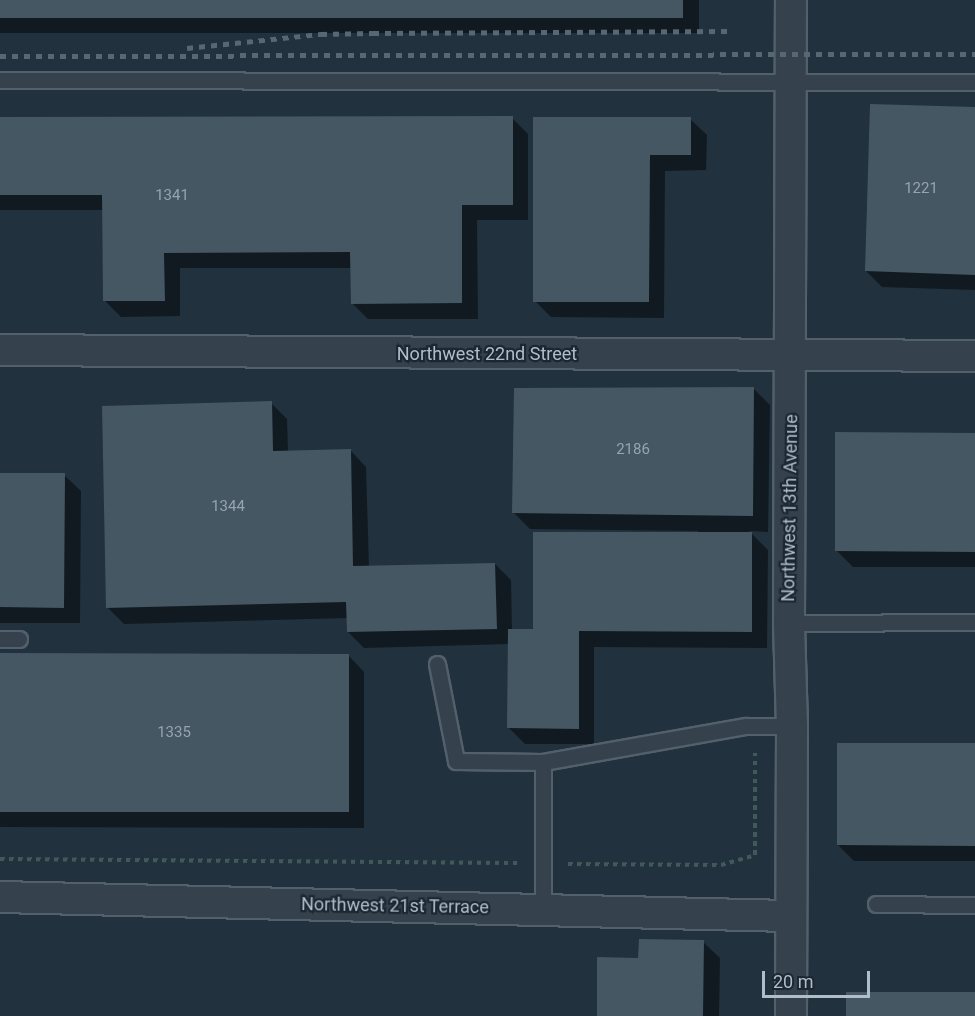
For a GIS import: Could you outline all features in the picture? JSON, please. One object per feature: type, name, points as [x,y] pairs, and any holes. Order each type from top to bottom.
[{"type":"street","name":"Northwest 13th Avenue","points":[[791,0],[789,623],[792,726],[791,1016]]},
{"type":"street","name":"Northwest 22nd Street","points":[[0,350],[791,357],[975,356]]},
{"type":"street","name":"Northwest 21st Terrace","points":[[0,897],[790,916]]},
{"type":"lane","points":[[0,80],[975,82]]},
{"type":"lane","points":[[789,623],[975,622]]},
{"type":"lane","points":[[0,639],[19,639]]},
{"type":"lane","points":[[437,664],[456,761],[543,762],[746,726],[792,726]]},
{"type":"lane","points":[[543,762],[543,910]]},
{"type":"lane","points":[[876,904],[975,905]]},
{"type":"path","points":[[0,859],[721,865],[755,855]]},
{"type":"building","points":[[0,0],[683,0],[683,18],[0,18]]},
{"type":"building","points":[[870,104],[975,107],[975,275],[865,271]]},
{"type":"building","points":[[513,116],[513,205],[462,205],[462,303],[351,304],[350,252],[164,253],[165,301],[103,301],[102,195],[0,195],[0,117]]},
{"type":"building","points":[[533,117],[691,117],[691,155],[650,155],[649,302],[533,302]]},
{"type":"building","points":[[754,387],[753,516],[512,513],[514,388]]},
{"type":"building","points":[[272,401],[273,451],[351,449],[353,566],[495,563],[497,629],[347,632],[346,602],[106,608],[102,406]]},
{"type":"building","points":[[835,432],[975,433],[975,552],[835,551]]},
{"type":"building","points":[[0,473],[65,473],[64,608],[0,607]]},
{"type":"building","points":[[533,532],[752,532],[752,632],[579,631],[579,729],[507,728],[508,629],[533,629]]},
{"type":"building","points":[[0,653],[349,654],[349,812],[0,812]]},
{"type":"building","points":[[837,743],[975,743],[975,846],[837,845]]},
{"type":"building","points":[[639,939],[704,940],[703,1016],[597,1016],[597,957],[638,958]]},
{"type":"building","points":[[846,992],[975,992],[975,1016],[846,1016]]},
{"type":"railway","points":[[187,48],[321,34],[732,31]]},
{"type":"railway","points":[[0,56],[975,54]]}]
